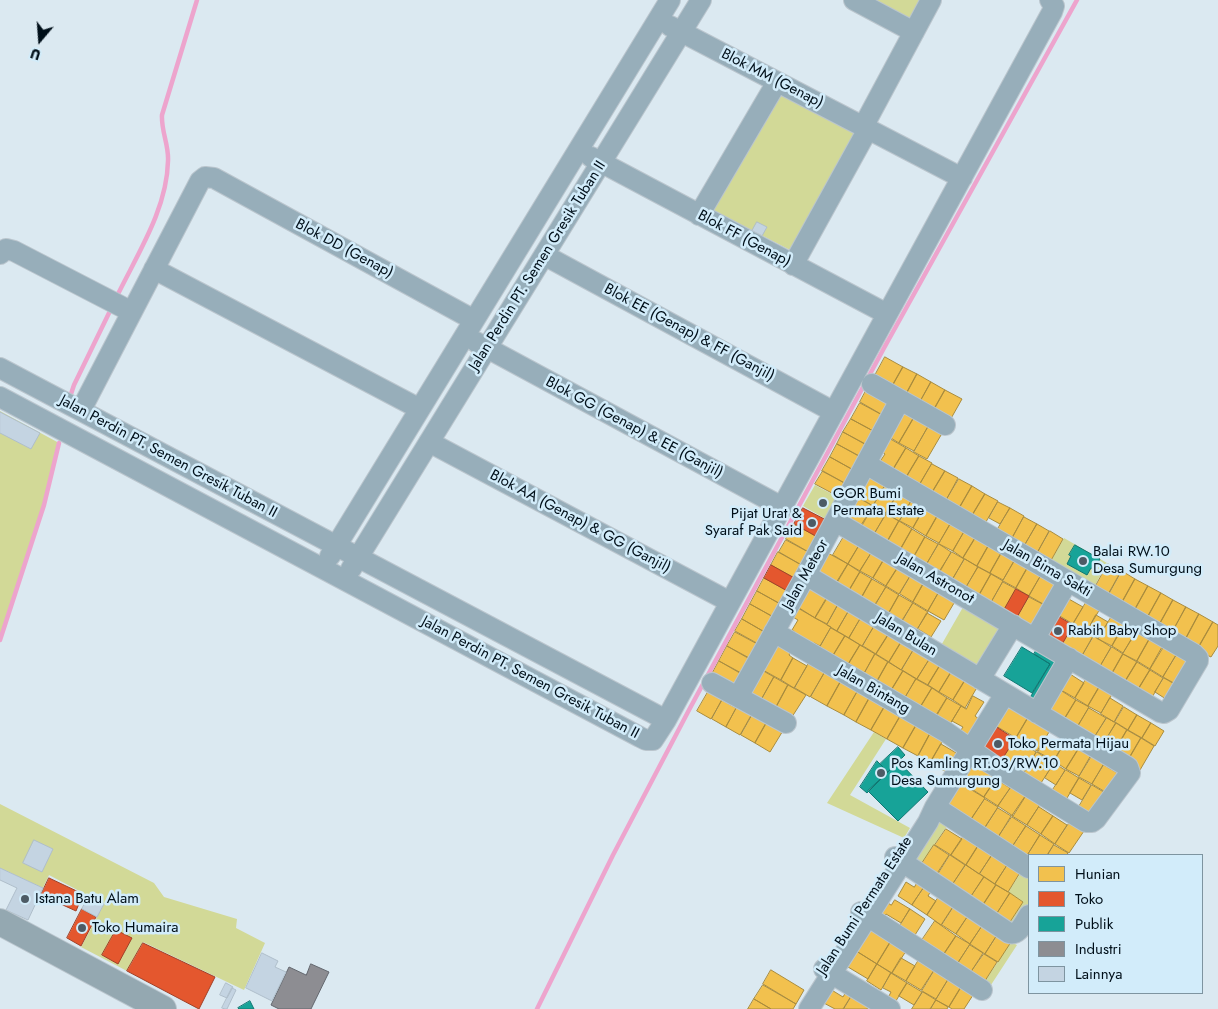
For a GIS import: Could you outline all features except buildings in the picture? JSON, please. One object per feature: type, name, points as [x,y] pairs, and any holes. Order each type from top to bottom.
[{"type":"main road","points":[[0,922],[163,1009]]},
{"type":"street","name":"Jalan Perdin PT. Semen Gresik Tuban II","points":[[323,568],[670,0]]},
{"type":"street","name":"Jalan Perdin PT. Semen Gresik Tuban II","points":[[344,580],[701,0]]},
{"type":"street","points":[[854,0],[914,32]]},
{"type":"street","points":[[793,265],[931,0]]},
{"type":"street","points":[[666,720],[962,178],[1050,7]]},
{"type":"street","name":"Blok MM (Genap)","points":[[658,20],[962,178]]},
{"type":"street","points":[[700,215],[777,82]]},
{"type":"street","name":"Blok FF (Genap)","points":[[578,150],[887,314]]},
{"type":"street","name":"Blok DD (Genap)","points":[[154,269],[200,181],[208,176],[470,328],[487,348]]},
{"type":"street","points":[[0,254],[4,250],[12,250],[132,312]]},
{"type":"street","name":"Blok EE (Genap) & FF (Ganjil)","points":[[544,255],[834,412]]},
{"type":"street","points":[[81,410],[154,269],[420,409]]},
{"type":"street","name":"Blok GG (Genap) & EE (Ganjil)","points":[[487,348],[782,507]]},
{"type":"street","name":"Jalan Perdin PT. Semen Gresik Tuban II","points":[[0,368],[666,720],[655,738],[645,740],[0,397]]},
{"type":"street","points":[[872,384],[945,425]]},
{"type":"street","name":"Jalan Meteor","points":[[738,697],[900,400]]},
{"type":"street","points":[[121,461],[133,438]]},
{"type":"street","name":"Blok AA (Genap) & GG (Ganjil)","points":[[429,442],[730,602]]},
{"type":"street","name":"Jalan Bima Sakti","points":[[866,464],[1196,656],[1198,661],[1183,687]]},
{"type":"street","name":"Jalan Astronot","points":[[835,521],[1162,712],[1169,710],[1183,687]]},
{"type":"street","name":"Jalan Bulan","points":[[806,575],[1130,769],[1130,773],[1111,799]]},
{"type":"street","points":[[1036,638],[1068,581]]},
{"type":"street","points":[[980,679],[1013,625]]},
{"type":"street","name":"Jalan Bintang","points":[[774,632],[946,732],[970,750],[1086,822],[1093,822],[1111,799]]},
{"type":"street","points":[[509,668],[523,644]]},
{"type":"street","points":[[1037,713],[1069,658]]},
{"type":"street","points":[[712,683],[786,723]]},
{"type":"street","name":"Jalan Bumi Permata Estate","points":[[809,1009],[828,972],[864,914],[899,860],[928,822],[935,807],[1005,694]]},
{"type":"street","points":[[935,807],[1028,867]]},
{"type":"street","points":[[899,860],[1012,934],[1017,933],[1028,916]]},
{"type":"street","points":[[864,914],[982,990]]},
{"type":"street","points":[[828,972],[890,1009]]},
{"type":"street","name":"Jalan Bumi Permata Estate","points":[[799,1009],[828,972]]},
{"type":"green space","points":[[875,0],[921,0],[911,19]]},
{"type":"green space","points":[[781,94],[856,133],[790,250],[713,210]]},
{"type":"green space","points":[[0,411],[59,443],[44,505],[0,640]]},
{"type":"green space","name":"GOR Bumi Permata Estate","points":[[815,485],[843,500],[831,522],[803,506]]},
{"type":"green space","points":[[1064,538],[1107,563],[1092,591],[1048,566]]},
{"type":"green space","points":[[966,602],[1008,626],[979,674],[939,649]]},
{"type":"green space","points":[[874,732],[886,739],[850,795],[910,828],[904,838],[827,803]]},
{"type":"green space","points":[[0,804],[154,883],[164,897],[237,919],[236,928],[265,943],[244,990],[143,942],[127,971],[81,947],[104,904],[49,875],[43,888],[0,868]]},
{"type":"green space","points":[[938,816],[949,823],[920,866],[910,860]]},
{"type":"green space","points":[[1022,871],[1028,875],[1028,910],[1015,930],[1008,926],[1023,902],[1008,892]]},
{"type":"green space","points":[[1011,942],[1017,945],[989,988],[983,984]]},
{"type":"waterway","points":[[117,296],[150,230],[163,196],[168,155],[162,115],[197,0]]},
{"type":"waterway","points":[[537,1009],[613,855],[689,710],[884,348],[1077,0]]},
{"type":"waterway","points":[[70,397],[109,313]]},
{"type":"waterway","points":[[0,640],[44,505],[59,443]]},
{"type":"place","name":"GOR Bumi Permata Estate","points":[[823,503]]},
{"type":"place","name":"Pijat Urat & Syaraf Pak Said","points":[[812,523]]},
{"type":"place","name":"Balai RW.10 Desa Sumurgung","points":[[1083,561]]},
{"type":"place","name":"Rabih Baby Shop","points":[[1058,631]]},
{"type":"place","name":"Toko Permata Hijau","points":[[998,744]]},
{"type":"place","name":"Pos Kamling RT.03/RW.10 Desa Sumurgung","points":[[881,773]]},
{"type":"place","name":"Istana Batu Alam","points":[[25,899]]},
{"type":"place","name":"Toko Humaira","points":[[82,928]]}]
